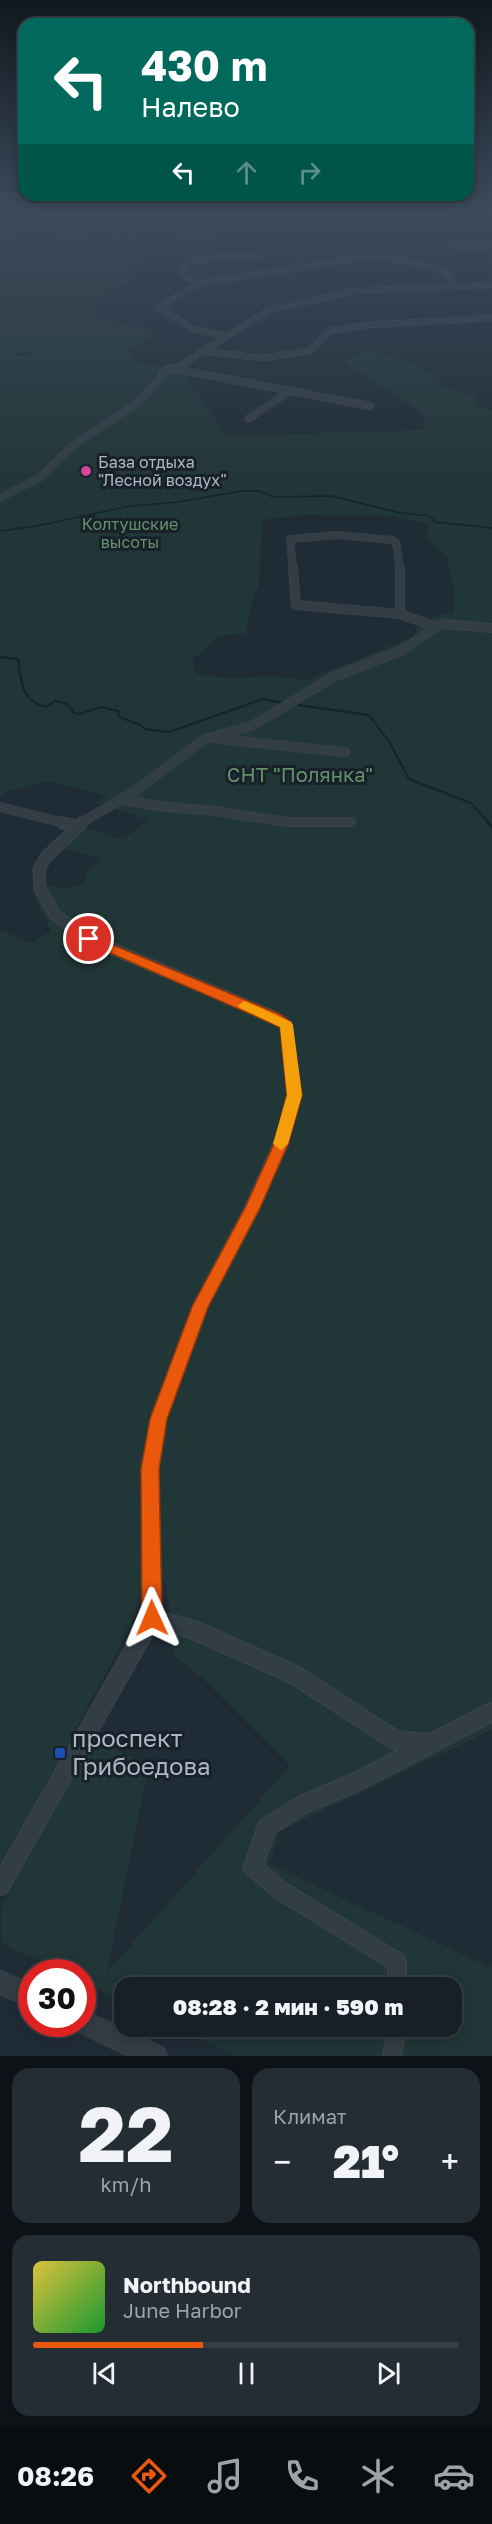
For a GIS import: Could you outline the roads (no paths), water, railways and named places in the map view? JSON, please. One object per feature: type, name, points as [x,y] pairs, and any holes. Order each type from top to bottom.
[{"type":"street","points":[[169,302],[158,309],[193,329],[226,336]]},
{"type":"street","points":[[0,498],[27,485],[60,460],[72,446],[136,405],[153,387],[163,371],[178,367],[269,310],[304,302]]},
{"type":"street","points":[[203,351],[263,358],[310,351],[330,331],[366,325],[492,318]]},
{"type":"street","points":[[169,368],[370,406]]},
{"type":"street","points":[[248,419],[290,391]]},
{"type":"street","points":[[400,614],[400,571],[396,543],[392,540],[338,534],[290,539],[296,605],[400,614],[436,627]]},
{"type":"street","points":[[0,1886],[152,1618],[150,1469],[158,1419],[200,1307],[252,1208],[281,1144],[295,1095],[286,1025],[274,1017],[89,939],[55,915],[40,889],[39,869],[46,857],[76,826],[135,792],[205,739],[252,726],[333,677],[403,650],[436,627],[444,624],[492,628]]},
{"type":"street","points":[[205,739],[345,752]]},
{"type":"street","points":[[122,799],[156,806],[215,811],[286,822],[351,822]]},
{"type":"street","points":[[0,807],[76,826]]},
{"type":"street","points":[[152,1618],[194,1630],[295,1675],[395,1740],[428,1743]]},
{"type":"street","points":[[397,1977],[397,1962],[280,1890],[253,1867],[267,1827],[306,1803],[356,1782],[492,1712]]},
{"type":"street","points":[[0,1982],[18,1990]]},
{"type":"street","points":[[96,2028],[155,2056]]},
{"type":"street","points":[[392,2056],[395,2037]]},
{"type":"waterway","points":[[18,355],[29,353]]},
{"type":"waterway","points":[[0,531],[37,526],[130,506],[178,502],[242,491],[260,491],[273,497],[331,496],[401,513],[429,516],[436,522],[492,528]]},
{"type":"waterway","points":[[0,657],[18,659],[24,689],[27,695],[38,704],[46,707],[55,701],[67,704],[74,713],[80,714],[101,707],[118,711],[119,717],[141,725],[145,729],[169,732],[263,699],[285,703]]},
{"type":"waterway","points":[[298,705],[369,715],[390,743],[409,779],[471,803],[490,824]]},
{"type":"waterway","points":[[488,823],[492,827]]},
{"type":"place","name":"База отдыха \"Лесной воздух\"","points":[[86,471]]},
{"type":"place","name":"проспект Грибоедова","points":[[60,1753]]},
{"type":"park label","name":"Колтушские высоты","points":[[130,533]]},
{"type":"park label","name":"СНТ \"Полянка\"","points":[[300,775]]}]
